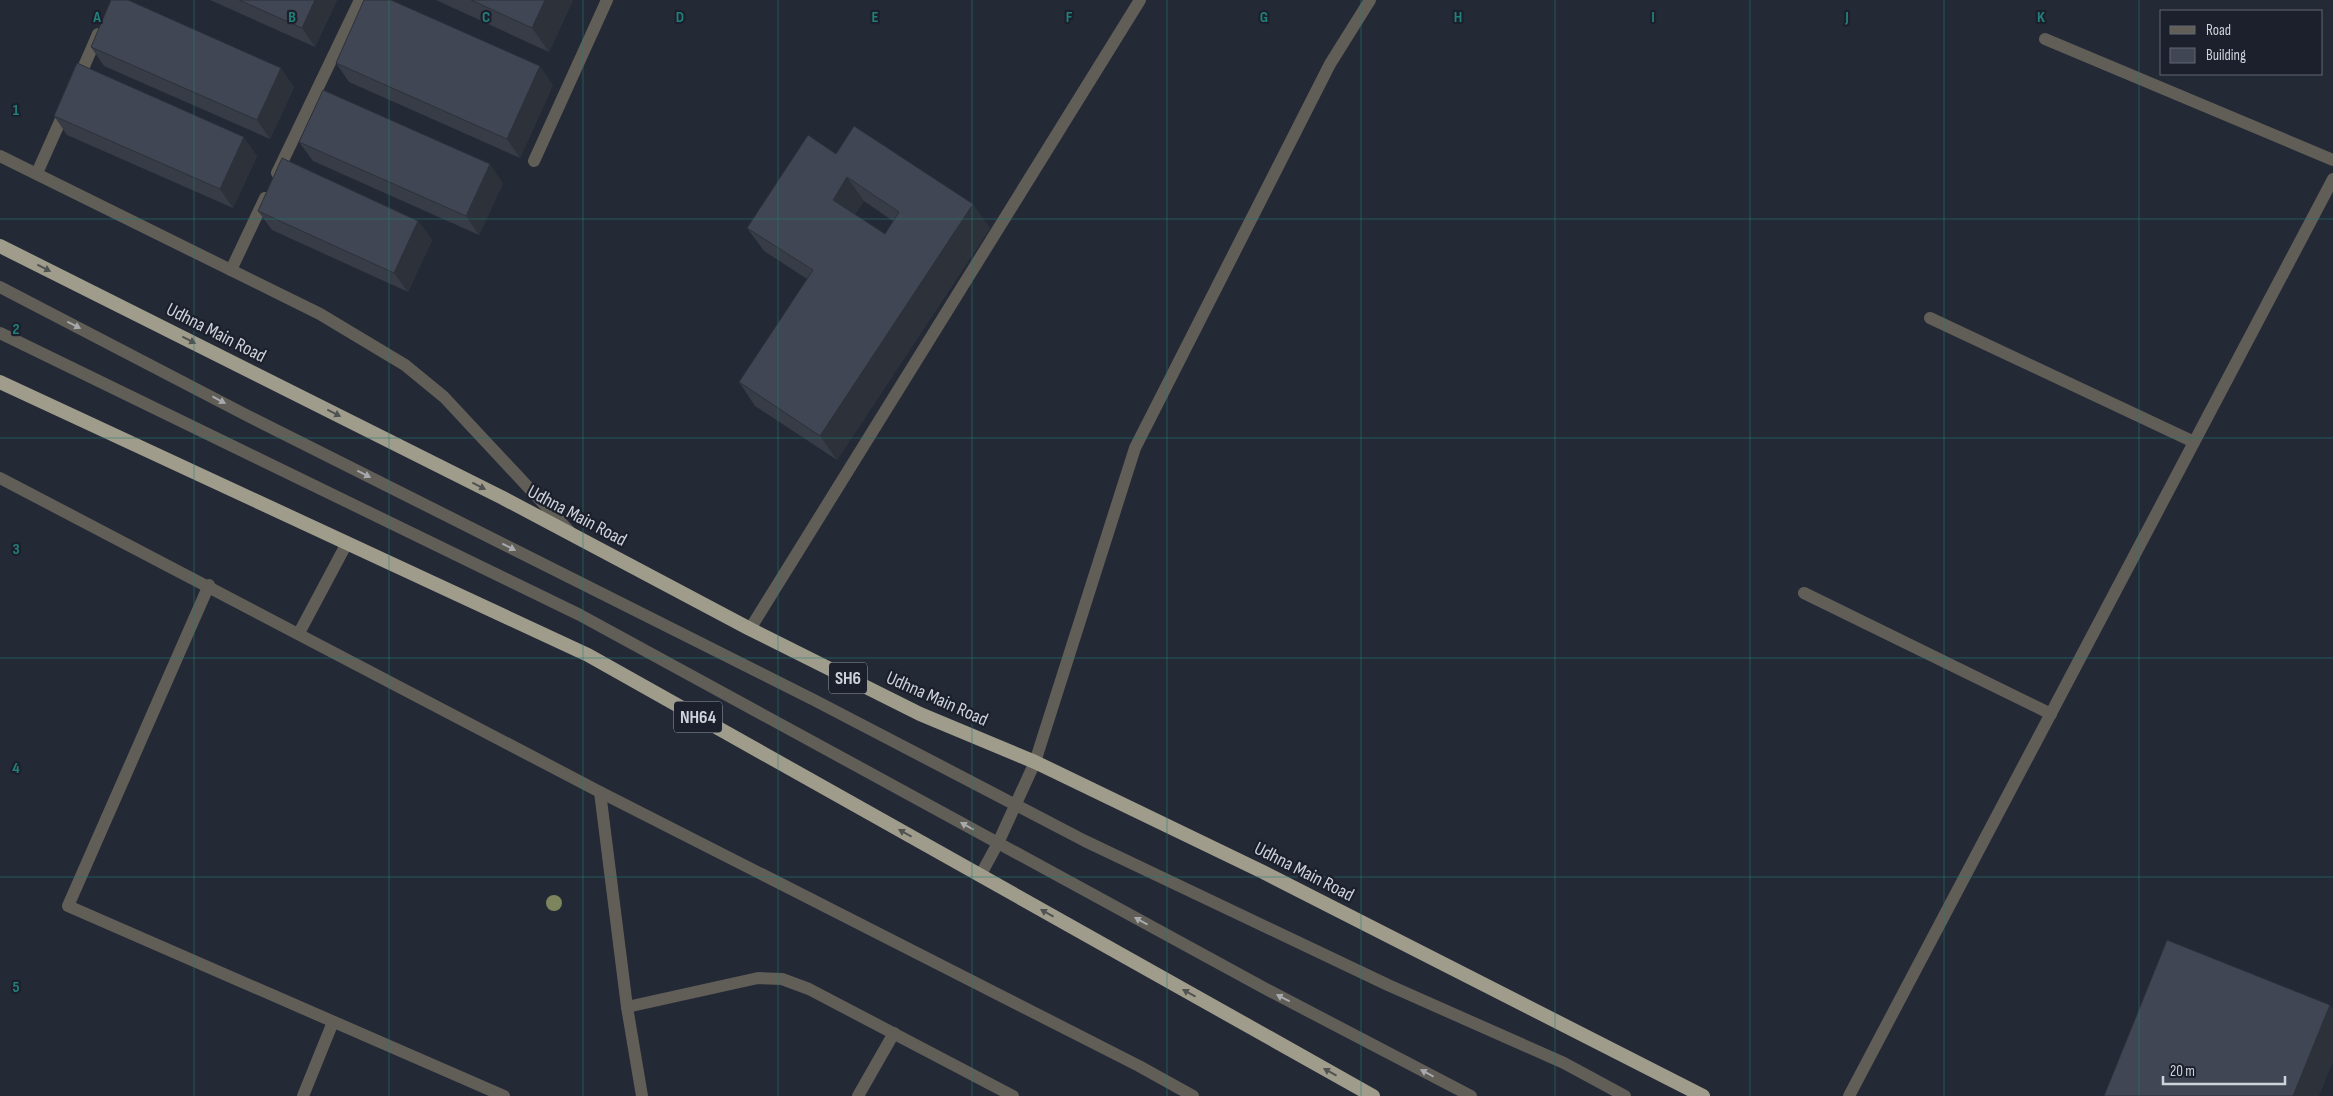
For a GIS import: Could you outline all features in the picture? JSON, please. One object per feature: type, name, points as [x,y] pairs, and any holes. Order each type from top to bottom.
[{"type":"highway","name":"Udhna Main Road","points":[[0,246],[572,534],[750,629],[920,714],[1035,762],[1263,872],[1703,1096]]},
{"type":"highway","name":"NH64","points":[[0,382],[588,655],[1373,1096]]},
{"type":"street","points":[[231,270],[360,0]]},
{"type":"street","points":[[534,161],[607,0]]},
{"type":"street","points":[[750,629],[1140,0]]},
{"type":"street","points":[[980,876],[1016,806],[1035,762],[1122,483],[1135,448],[1330,64],[1370,0]]},
{"type":"street","points":[[37,173],[105,18]]},
{"type":"street","points":[[2045,39],[2333,160]]},
{"type":"street","points":[[0,156],[320,314],[406,365],[444,397],[572,534]]},
{"type":"street","points":[[1849,1096],[2333,179]]},
{"type":"street","points":[[0,287],[248,416],[814,700],[1085,841],[1388,986],[1564,1063],[1625,1096]]},
{"type":"street","points":[[1930,318],[2194,442]]},
{"type":"street","points":[[0,333],[580,615],[1266,989],[1471,1096]]},
{"type":"street","points":[[0,478],[600,792],[1130,1061],[1193,1096]]},
{"type":"street","points":[[299,633],[347,543]]},
{"type":"street","points":[[208,586],[68,906],[504,1096]]},
{"type":"street","points":[[1804,593],[2051,714]]},
{"type":"street","points":[[600,792],[627,1007],[642,1096]]},
{"type":"street","points":[[627,1007],[758,978],[782,979],[809,989],[1013,1096]]},
{"type":"street","points":[[303,1096],[333,1022]]},
{"type":"street","points":[[858,1096],[894,1033]]},
{"type":"building","points":[[111,0],[128,0],[281,68],[257,120],[91,47]]},
{"type":"building","points":[[239,0],[315,0],[302,28]]},
{"type":"building","points":[[364,0],[391,0],[540,66],[507,139],[336,63]]},
{"type":"building","points":[[471,0],[545,0],[532,28]]},
{"type":"building","points":[[77,63],[244,137],[220,189],[54,116]]},
{"type":"building","points":[[323,90],[490,164],[466,216],[299,142]]},
{"type":"building","points":[[854,126],[973,204],[820,436],[739,382],[813,270],[747,228],[808,135],[836,154]],"holes":[[[847,177],[899,212],[885,234],[833,200]]]},
{"type":"building","points":[[282,158],[418,221],[394,273],[258,211]]},
{"type":"building","points":[[2167,940],[2330,1005],[2293,1096],[2104,1096]]}]
